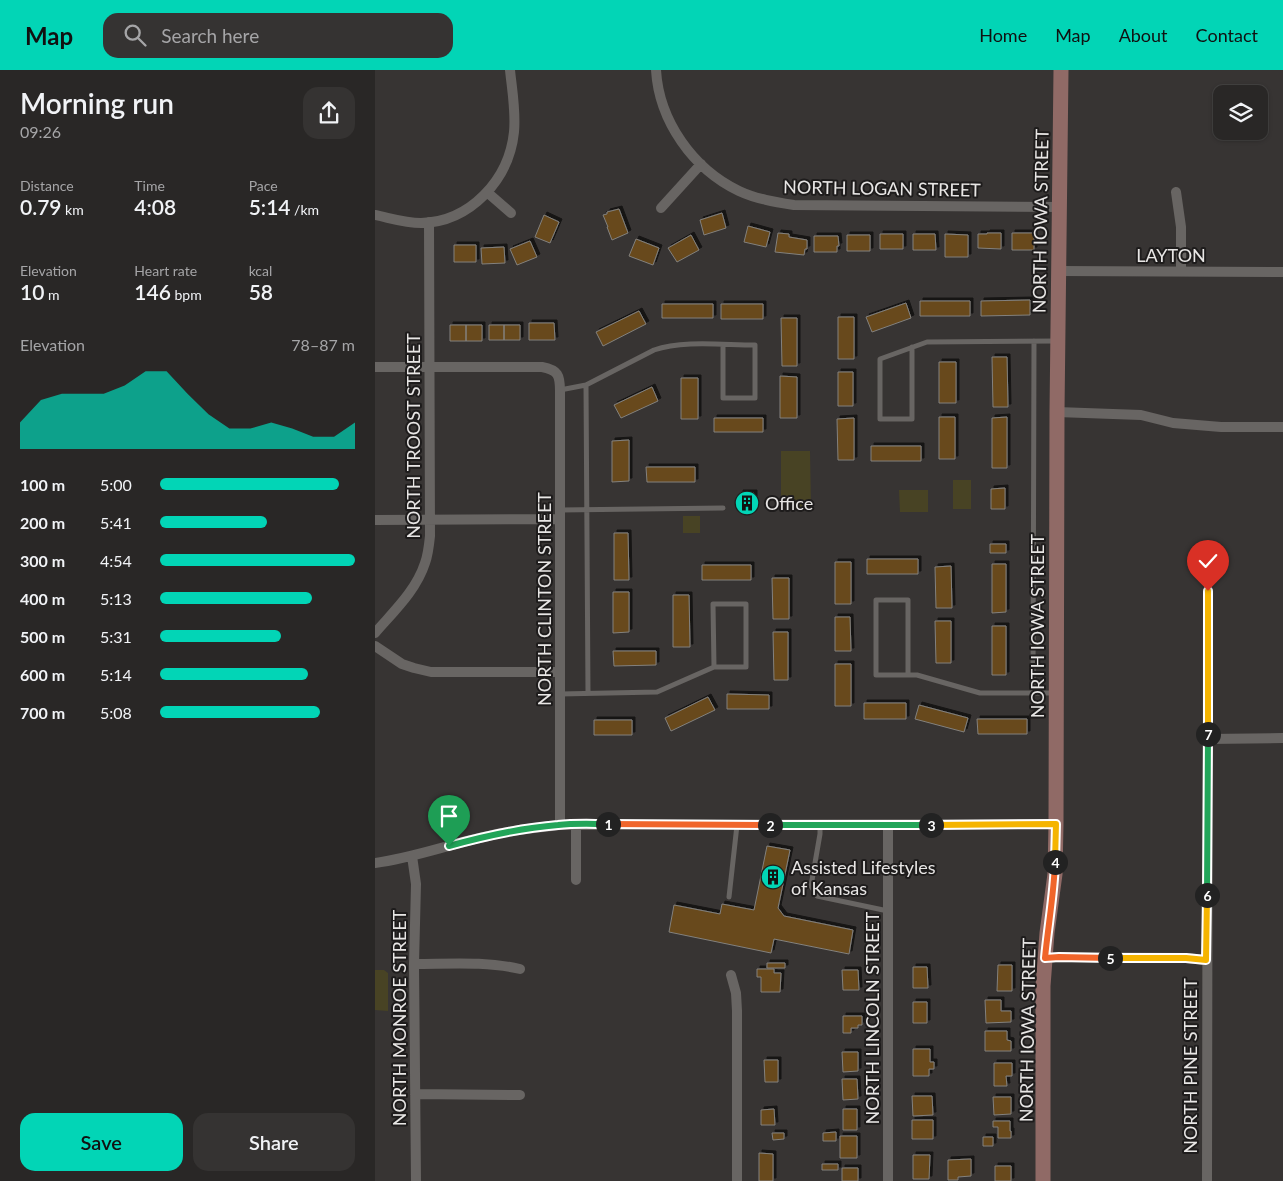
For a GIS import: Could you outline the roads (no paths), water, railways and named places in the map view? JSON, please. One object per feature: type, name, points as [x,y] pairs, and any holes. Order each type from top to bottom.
[{"type":"street","points":[[375,215],[420,223],[439,221],[478,202],[488,193],[503,168],[511,146],[515,118],[510,70]]},
{"type":"street","name":"NORTH LOGAN STREET","points":[[656,70],[661,98],[672,125],[685,146],[715,176],[739,191],[768,201],[794,205],[1059,207]]},
{"type":"street","name":"NORTH IOWA STREET","points":[[1043,1181],[1043,986],[1047,933],[1055,874],[1056,824],[1055,693],[1061,70]]},
{"type":"street","points":[[661,208],[701,164]]},
{"type":"street","points":[[1176,192],[1181,227],[1181,271]]},
{"type":"street","points":[[488,193],[511,213]]},
{"type":"street","name":"NORTH TROOST STREET","points":[[375,633],[415,584],[425,565],[428,552],[430,536],[429,222]]},
{"type":"street","name":"LAYTON","points":[[1059,271],[1283,272]]},
{"type":"street","points":[[375,367],[430,367]]},
{"type":"street","name":"NORTH CLINTON STREET","points":[[430,367],[542,367],[552,369],[557,373],[560,382],[560,825]]},
{"type":"street","points":[[1057,412],[1141,415],[1173,423],[1221,427],[1283,426]]},
{"type":"street","points":[[375,520],[430,520],[560,514]]},
{"type":"street","name":"NORTH PINE STREET","points":[[1207,1181],[1208,591]]},
{"type":"street","points":[[375,646],[402,664],[431,672],[560,672]]},
{"type":"street","points":[[1208,739],[1283,738]]},
{"type":"street","points":[[375,863],[412,856],[486,836],[518,830],[576,824],[1056,824]]},
{"type":"street","points":[[576,824],[576,880]]},
{"type":"street","name":"NORTH LINCOLN STREET","points":[[887,1181],[888,825]]},
{"type":"street","name":"NORTH MONROE STREET","points":[[412,856],[416,884],[414,964],[416,1181]]},
{"type":"street","points":[[1045,958],[1186,958],[1206,960]]},
{"type":"street","points":[[414,964],[481,964],[520,969]]},
{"type":"street","points":[[731,976],[736,993],[737,1011],[737,1181]]},
{"type":"street","points":[[415,1094],[520,1095]]},
{"type":"lane","points":[[1033,693],[1034,341]]},
{"type":"lane","points":[[912,347],[912,418],[880,418],[880,359],[912,347],[927,342],[1058,341]]},
{"type":"lane","points":[[560,391],[586,385],[665,346],[678,344],[755,345],[755,398],[723,398],[723,345]]},
{"type":"lane","points":[[586,385],[588,693]]},
{"type":"lane","points":[[560,514],[587,509],[723,508]]},
{"type":"lane","points":[[908,675],[908,600],[876,600],[876,675],[908,675],[917,675],[980,693],[1055,693]]},
{"type":"lane","points":[[560,694],[657,692],[714,667],[746,667],[746,604],[713,604],[714,667]]},
{"type":"lane","points":[[729,897],[737,824]]},
{"type":"lane","points":[[820,825],[811,886],[817,896],[888,911]]},
{"type":"place","name":"Office","points":[[747,503]]},
{"type":"place","name":"Assisted Lifestyles of Kansas","points":[[773,877]]}]
